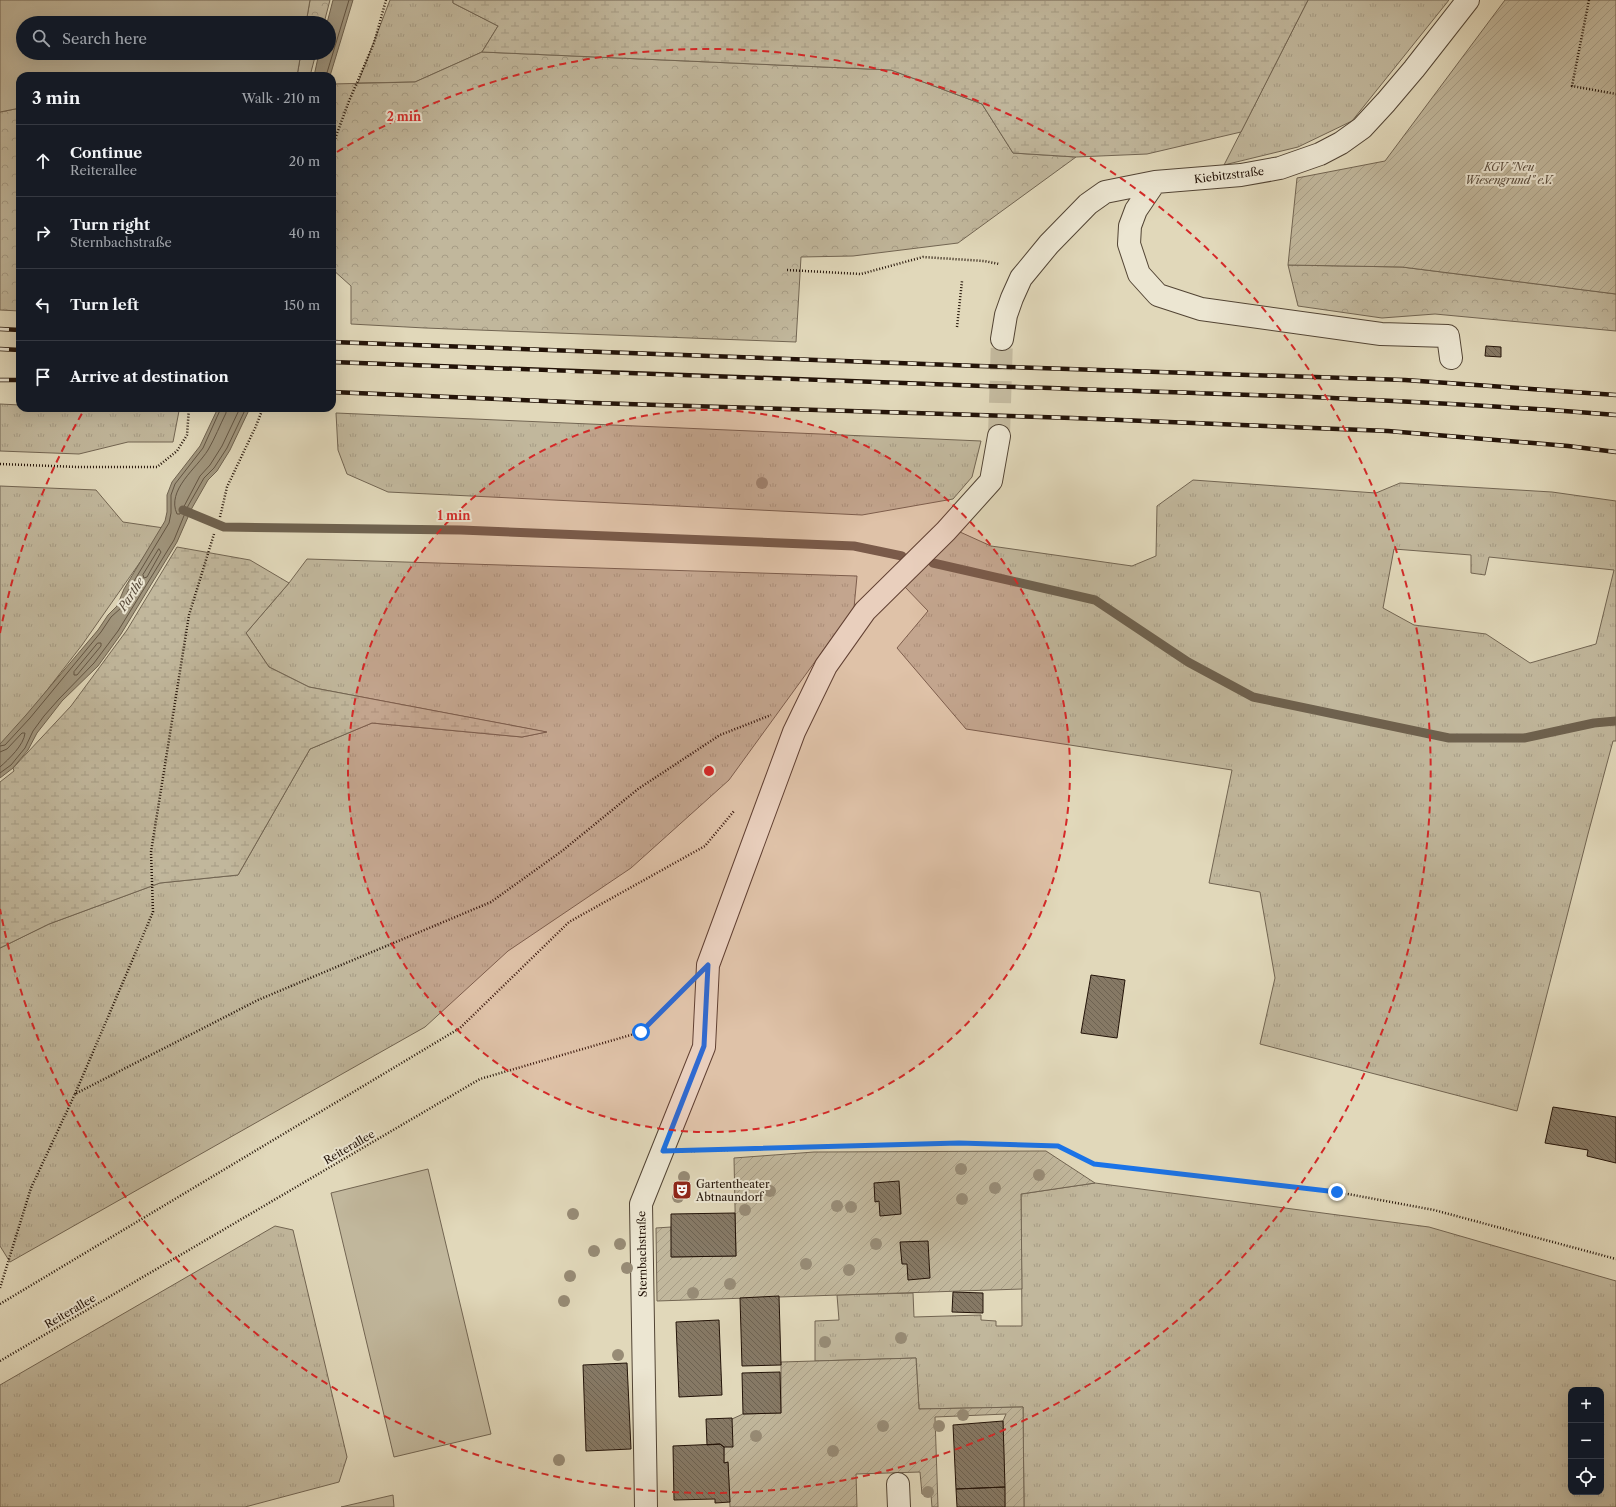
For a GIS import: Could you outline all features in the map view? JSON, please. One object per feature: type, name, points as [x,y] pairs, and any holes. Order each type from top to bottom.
[{"type":"street","name":"Kiebitzstraße","points":[[1002,339],[1006,315],[1021,278],[1049,244],[1088,204],[1105,192],[1155,182],[1242,175],[1280,168],[1320,154],[1341,143],[1362,128],[1386,102],[1468,0]]},
{"type":"street","points":[[1155,182],[1136,210],[1130,226],[1129,244],[1138,274],[1158,295],[1201,309],[1381,334],[1448,336],[1451,358]]},
{"type":"street","name":"Sternbachstraße","points":[[646,1507],[641,1204],[704,1046],[708,965],[794,732],[826,666],[865,611],[946,531],[991,481],[999,436]]},
{"type":"street","points":[[898,1484],[899,1507]]},
{"type":"path","points":[[336,136],[349,101],[374,43],[386,0]]},
{"type":"path","points":[[1589,0],[1572,86],[1616,94]]},
{"type":"path","points":[[787,270],[861,274],[923,257],[984,261],[1028,269]]},
{"type":"path","points":[[957,327],[962,281]]},
{"type":"path","points":[[0,464],[78,467],[157,467],[177,451],[187,436],[189,412]]},
{"type":"path","points":[[220,517],[227,487],[261,412]]},
{"type":"path","points":[[0,1288],[31,1188],[75,1094],[153,912],[151,852],[186,631],[189,616],[214,534]]},
{"type":"path","points":[[75,1094],[258,1000],[491,902],[562,851],[638,789],[720,735],[810,700]]},
{"type":"path","points":[[0,1304],[460,1028],[570,922],[705,846],[739,806]]},
{"type":"path","name":"Reiterallee","points":[[0,1361],[480,1079],[641,1032],[708,965]]},
{"type":"path","points":[[663,1151],[959,1143],[1058,1146],[1094,1164],[1337,1192],[1434,1210],[1616,1259]]},
{"type":"green space","points":[[0,0],[310,0],[307,16],[16,16],[16,60],[300,60],[298,72],[16,72],[16,109],[0,112]]},
{"type":"green space","points":[[310,0],[330,0],[326,16],[307,16]]},
{"type":"green space","points":[[390,0],[453,0],[453,3],[498,26],[482,52],[415,82],[358,83]]},
{"type":"green space","points":[[453,0],[1308,0],[1241,132],[1147,154],[1076,157],[1013,153],[982,104],[891,70],[482,52],[498,26],[453,3]]},
{"type":"green space","points":[[1308,0],[1449,0],[1352,121],[1298,147],[1224,165]]},
{"type":"green space","name":"KGV \"Neu Wiesengrund\" e.V.","points":[[1505,0],[1616,0],[1616,294],[1402,267],[1288,265],[1297,178],[1385,161]]},
{"type":"green space","points":[[482,52],[891,70],[982,104],[1013,153],[1076,157],[958,243],[853,256],[801,257],[796,342],[351,324],[351,286],[336,273],[336,84],[415,82]]},
{"type":"green space","points":[[300,60],[314,60],[311,72],[298,72]]},
{"type":"green space","points":[[16,109],[16,311],[0,310],[0,112]]},
{"type":"green space","points":[[1288,265],[1402,267],[1616,294],[1616,331],[1435,314],[1382,318],[1298,306]]},
{"type":"green space","points":[[0,404],[16,405],[16,412],[179,412],[173,442],[128,442],[79,454],[0,451]]},
{"type":"green space","points":[[336,413],[981,441],[972,477],[953,499],[862,515],[388,492],[347,474],[338,450]]},
{"type":"green space","points":[[1193,480],[1376,493],[1400,483],[1552,492],[1616,501],[1616,741],[1613,741],[1588,834],[1517,1111],[1260,1044],[1275,978],[1260,892],[1209,883],[1232,770],[966,729],[897,648],[928,611],[905,587],[960,532],[991,546],[1132,566],[1156,556],[1157,506]],"holes":[[[1394,549],[1471,555],[1471,573],[1485,575],[1489,557],[1614,570],[1596,644],[1530,663],[1486,634],[1414,625],[1383,608]]]},
{"type":"green space","points":[[0,486],[96,490],[123,522],[164,528],[82,645],[0,751]]},
{"type":"green space","points":[[177,547],[250,560],[289,583],[246,633],[269,667],[309,687],[547,732],[522,737],[372,723],[310,749],[238,875],[160,883],[49,924],[0,948],[0,782],[14,771],[13,768],[71,706],[127,630]]},
{"type":"green space","points":[[307,559],[857,576],[854,608],[729,780],[631,868],[508,951],[425,1027],[10,1262],[0,1246],[0,948],[49,924],[160,883],[238,875],[310,749],[372,723],[522,737],[546,732],[309,687],[269,667],[246,633],[289,583]]},
{"type":"green space","points":[[1046,1151],[1095,1183],[1021,1194],[1022,1289],[657,1301],[656,1228],[671,1227],[672,1257],[736,1256],[734,1158],[814,1152]]},
{"type":"green space","points":[[428,1169],[491,1434],[394,1457],[331,1193]]},
{"type":"green space","points":[[1095,1183],[1429,1227],[1616,1281],[1616,1507],[1024,1507],[1023,1407],[919,1409],[916,1358],[815,1361],[815,1321],[839,1320],[837,1295],[913,1293],[914,1317],[981,1315],[981,1320],[996,1321],[996,1326],[1022,1326],[1021,1194]]},
{"type":"green space","points":[[275,1226],[293,1230],[347,1457],[339,1482],[245,1507],[0,1507],[0,1385]]},
{"type":"green space","points":[[916,1358],[919,1409],[1023,1407],[1024,1507],[1005,1507],[1003,1421],[1006,1414],[935,1417],[938,1507],[932,1507],[931,1495],[922,1494],[920,1472],[856,1474],[857,1507],[730,1507],[728,1463],[724,1463],[724,1447],[732,1419],[743,1414],[781,1413],[781,1362]]},
{"type":"green space","points":[[393,1495],[394,1507],[341,1507]]},
{"type":"water","points":[[333,0],[353,0],[336,56],[336,16],[329,16]]},
{"type":"water","points":[[317,60],[335,60],[331,72],[315,72]]},
{"type":"water","name":"Parthe","points":[[216,412],[248,412],[230,450],[217,471],[208,480],[192,508],[177,542],[121,634],[98,666],[62,701],[37,733],[28,750],[13,768],[0,778],[0,744],[117,606],[124,589],[165,521],[167,512],[167,495],[172,482],[200,446]]},
{"type":"building","points":[[1486,346],[1501,347],[1501,357],[1485,356]]},
{"type":"building","points":[[1091,975],[1125,980],[1117,1038],[1081,1033]]},
{"type":"building","points":[[1553,1107],[1616,1117],[1616,1163],[1587,1156],[1588,1150],[1545,1143]]},
{"type":"building","points":[[899,1181],[901,1214],[880,1216],[879,1201],[875,1202],[874,1183]]},
{"type":"building","points":[[735,1213],[736,1256],[671,1257],[671,1214]]},
{"type":"building","points":[[928,1241],[930,1278],[908,1280],[907,1264],[902,1264],[900,1242]]},
{"type":"building","points":[[953,1292],[983,1293],[983,1313],[952,1312]]},
{"type":"building","points":[[779,1296],[781,1365],[742,1366],[740,1298]]},
{"type":"building","points":[[719,1320],[722,1395],[679,1397],[676,1322]]},
{"type":"building","points":[[627,1363],[631,1449],[586,1451],[583,1365]]},
{"type":"building","points":[[780,1372],[781,1413],[743,1414],[742,1373]]},
{"type":"building","points":[[732,1418],[733,1447],[724,1447],[720,1444],[707,1445],[706,1419]]},
{"type":"building","points":[[1003,1421],[1005,1487],[956,1489],[953,1425]]},
{"type":"building","points":[[720,1444],[724,1447],[724,1463],[728,1462],[730,1502],[715,1503],[715,1499],[674,1500],[673,1446]]},
{"type":"building","points":[[1005,1487],[1005,1507],[957,1507],[956,1489]]},
{"type":"waterway","points":[[183,510],[224,527],[461,530],[854,546],[902,556]]},
{"type":"waterway","points":[[933,563],[1095,600],[1188,662],[1253,697],[1449,738],[1524,738],[1594,723],[1616,721]]},
{"type":"tunnel","points":[[999,436],[1002,339]]},
{"type":"railway","points":[[0,329],[16,330]]},
{"type":"railway","points":[[336,342],[1405,380],[1616,395]]},
{"type":"railway","points":[[0,349],[16,350]]},
{"type":"railway","points":[[336,362],[739,378],[1379,400],[1616,415]]},
{"type":"railway","points":[[0,380],[16,380]]},
{"type":"railway","points":[[336,392],[594,403],[1072,418],[1388,431],[1568,446],[1616,452]]},
{"type":"place","name":"Gartentheater Abtnaundorf","points":[[682,1190]]},
{"type":"route","points":[[641,1032],[708,965],[704,1046],[663,1151],[959,1143],[1058,1146],[1094,1164],[1337,1192]]}]
